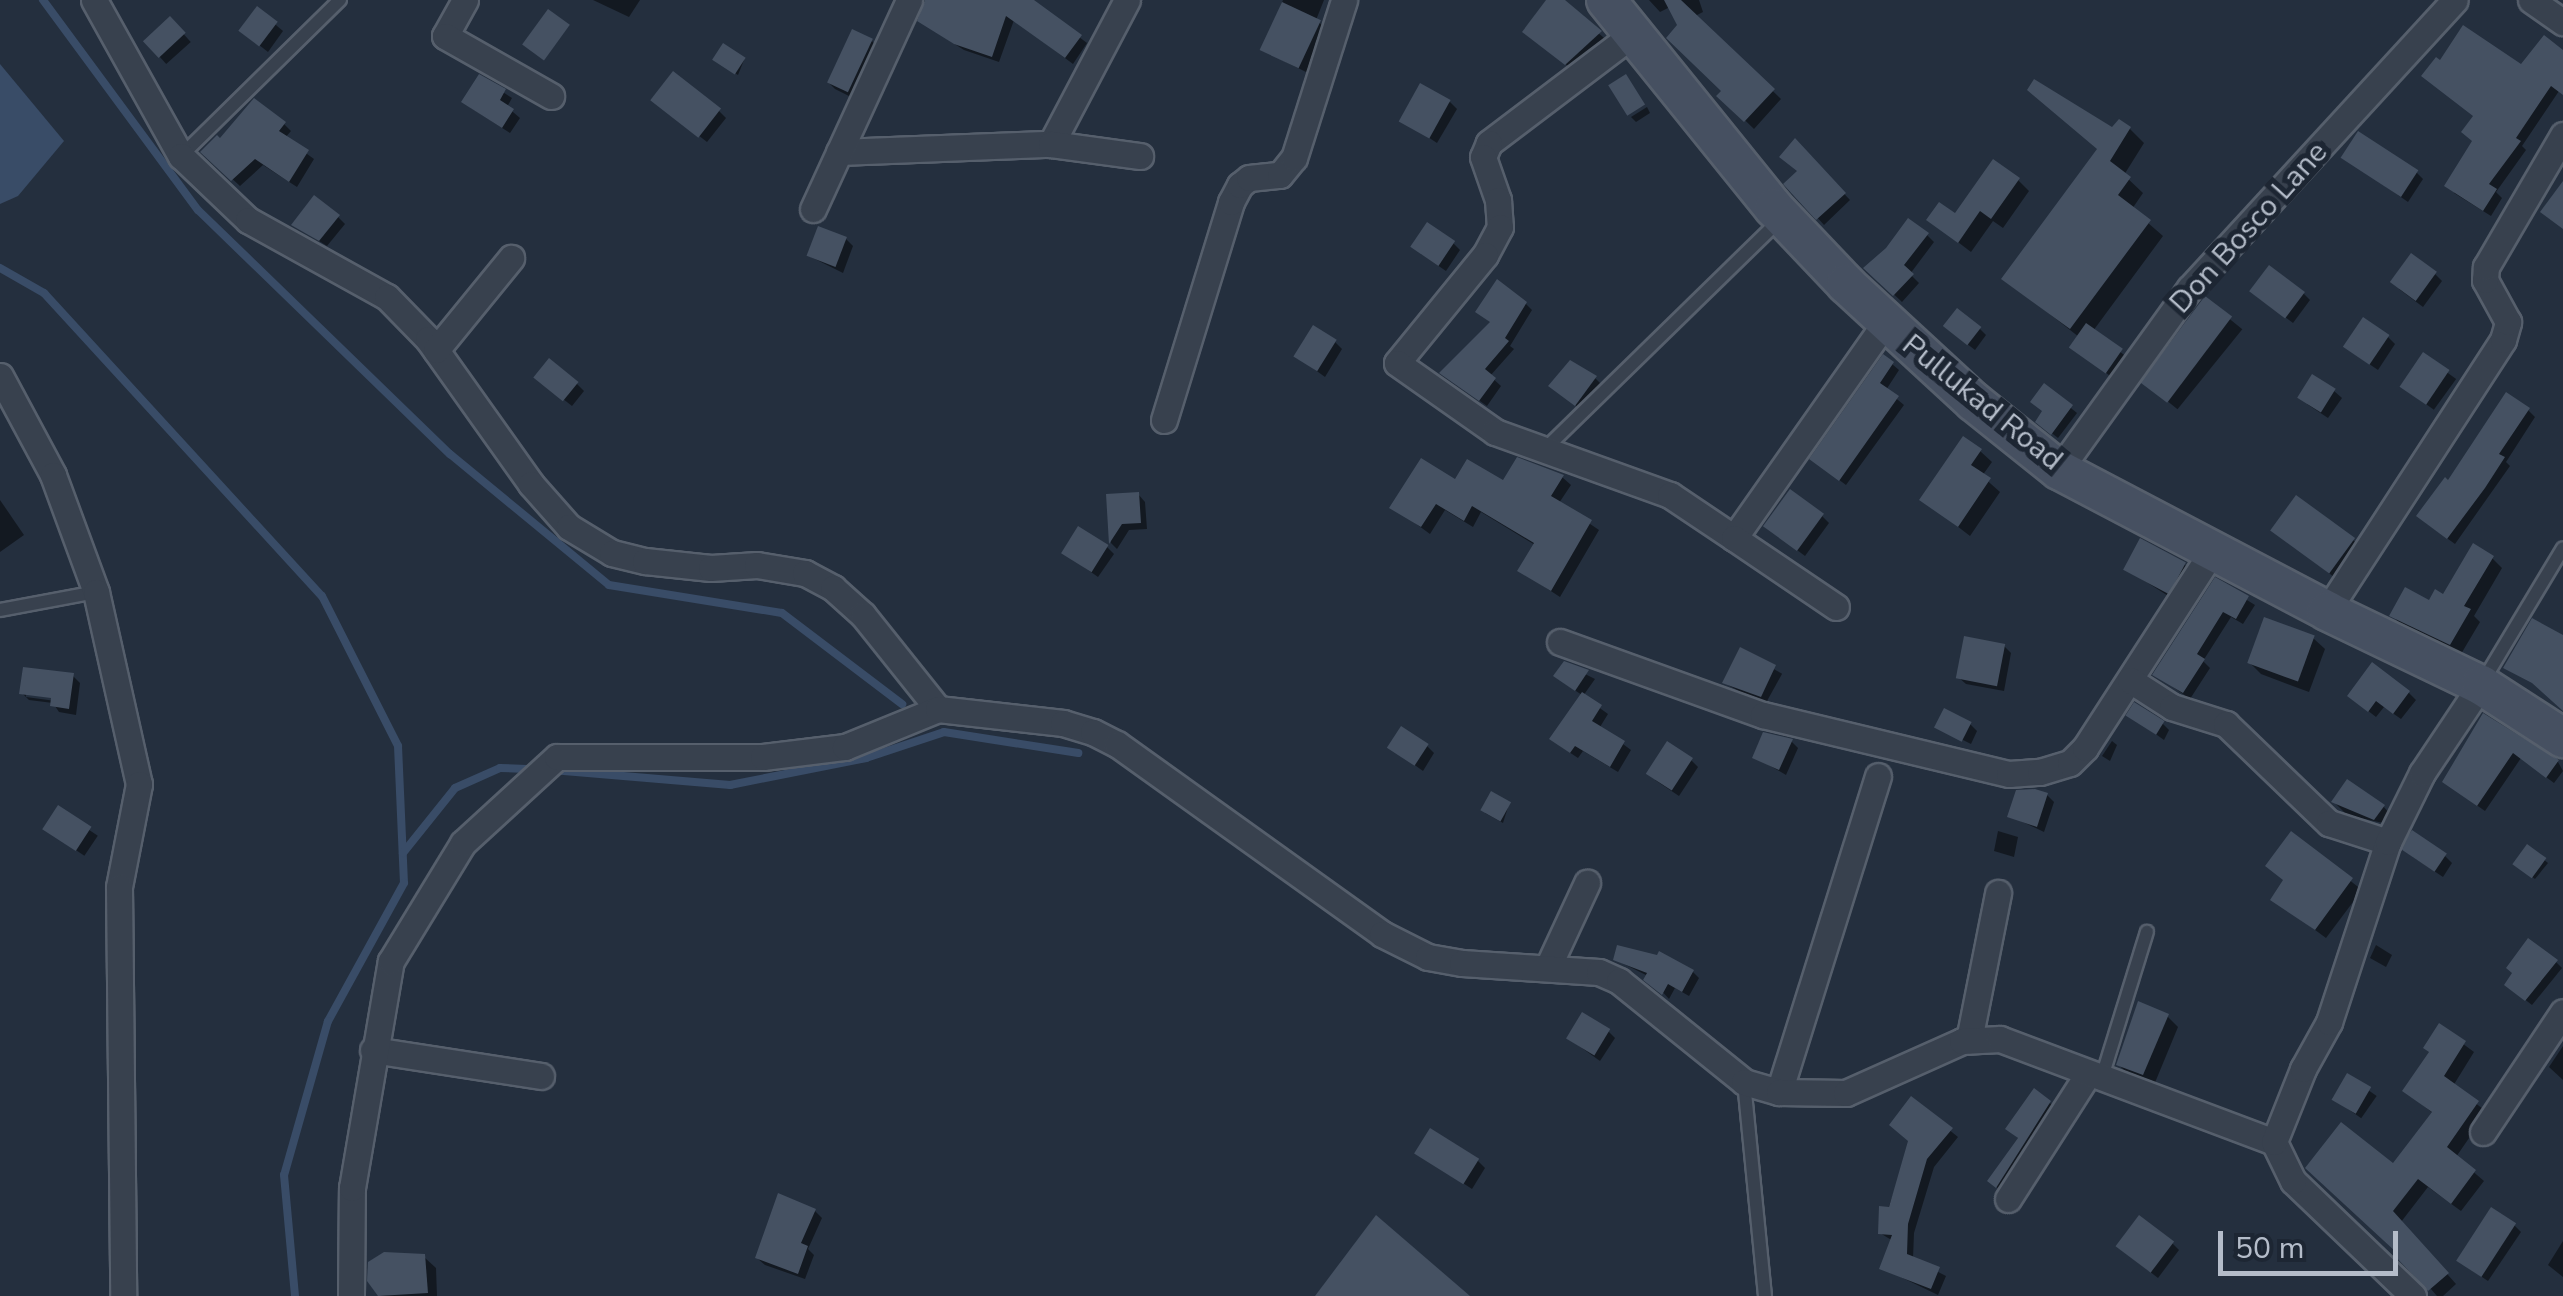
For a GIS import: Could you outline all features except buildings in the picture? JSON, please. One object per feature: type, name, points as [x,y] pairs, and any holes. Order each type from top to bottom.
[{"type":"street","points":[[94,0],[181,156],[248,220],[387,297],[436,350],[550,509],[587,541],[645,561],[711,568],[757,565],[805,572],[833,588],[863,614],[938,709]]},
{"type":"street","points":[[466,0],[444,36],[551,96]]},
{"type":"street","points":[[812,210],[909,0]]},
{"type":"street","points":[[1052,144],[1126,0]]},
{"type":"street","points":[[1164,420],[1231,202],[1249,178],[1280,176],[1294,158],[1344,0]]},
{"type":"street","name":"Pullukad Road","points":[[1606,0],[1783,217],[1885,323],[2060,470],[2328,611],[2481,684],[2563,738]]},
{"type":"street","name":"Don Bosco Lane","points":[[2060,470],[2190,288],[2455,0]]},
{"type":"street","points":[[2532,0],[2563,22]]},
{"type":"street","points":[[1633,34],[1490,143],[1483,157],[1498,200],[1500,227],[1484,255],[1397,363],[1495,432],[1670,496],[1836,607]]},
{"type":"street","points":[[2328,611],[2503,340],[2508,322],[2485,280],[2486,268],[2563,136]]},
{"type":"street","points":[[839,152],[1052,144],[1140,156]]},
{"type":"street","points":[[436,350],[512,258]]},
{"type":"street","points":[[1734,538],[1885,323]]},
{"type":"street","points":[[0,376],[53,475],[96,592],[139,784],[119,886],[123,1296]]},
{"type":"street","points":[[1560,642],[1763,714],[2009,774],[2040,772],[2070,763],[2130,680],[2213,550]]},
{"type":"street","points":[[2130,680],[2172,707],[2226,724],[2329,823],[2388,842]]},
{"type":"street","points":[[2274,1142],[2302,1069],[2329,1022],[2388,842],[2422,773],[2481,684]]},
{"type":"street","points":[[351,1296],[352,1188],[391,961],[463,843],[557,757],[779,756],[845,747],[938,709],[1062,723],[1093,732],[1117,744],[1382,934],[1428,957],[1462,964],[1599,972],[1619,982],[1744,1082],[1779,1092],[1846,1094],[1969,1040],[2000,1039],[2274,1142],[2293,1181],[2413,1296]]},
{"type":"street","points":[[1779,1092],[1878,776]]},
{"type":"street","points":[[1548,968],[1586,883]]},
{"type":"street","points":[[1969,1040],[1998,893]]},
{"type":"street","points":[[2483,1132],[2563,1012]]},
{"type":"street","points":[[373,1050],[540,1076]]},
{"type":"street","points":[[2008,1199],[2095,1076]]},
{"type":"lane","points":[[181,156],[340,0]]},
{"type":"lane","points":[[1544,450],[1783,217]]},
{"type":"lane","points":[[2481,684],[2563,548]]},
{"type":"lane","points":[[0,610],[96,592]]},
{"type":"lane","points":[[2095,1076],[2147,932]]},
{"type":"lane","points":[[1744,1082],[1764,1296]]},
{"type":"water","points":[[0,64],[64,141],[18,196],[0,204]]},
{"type":"waterway","points":[[43,0],[198,210],[450,454],[609,585],[782,613],[902,704]]},
{"type":"waterway","points":[[0,268],[44,293],[322,596],[398,746],[404,883],[328,1021],[284,1175],[295,1296]]},
{"type":"waterway","points":[[552,770],[730,785],[866,758],[944,732],[1078,753]]},
{"type":"waterway","points":[[403,853],[455,788],[500,768],[533,769]]}]
